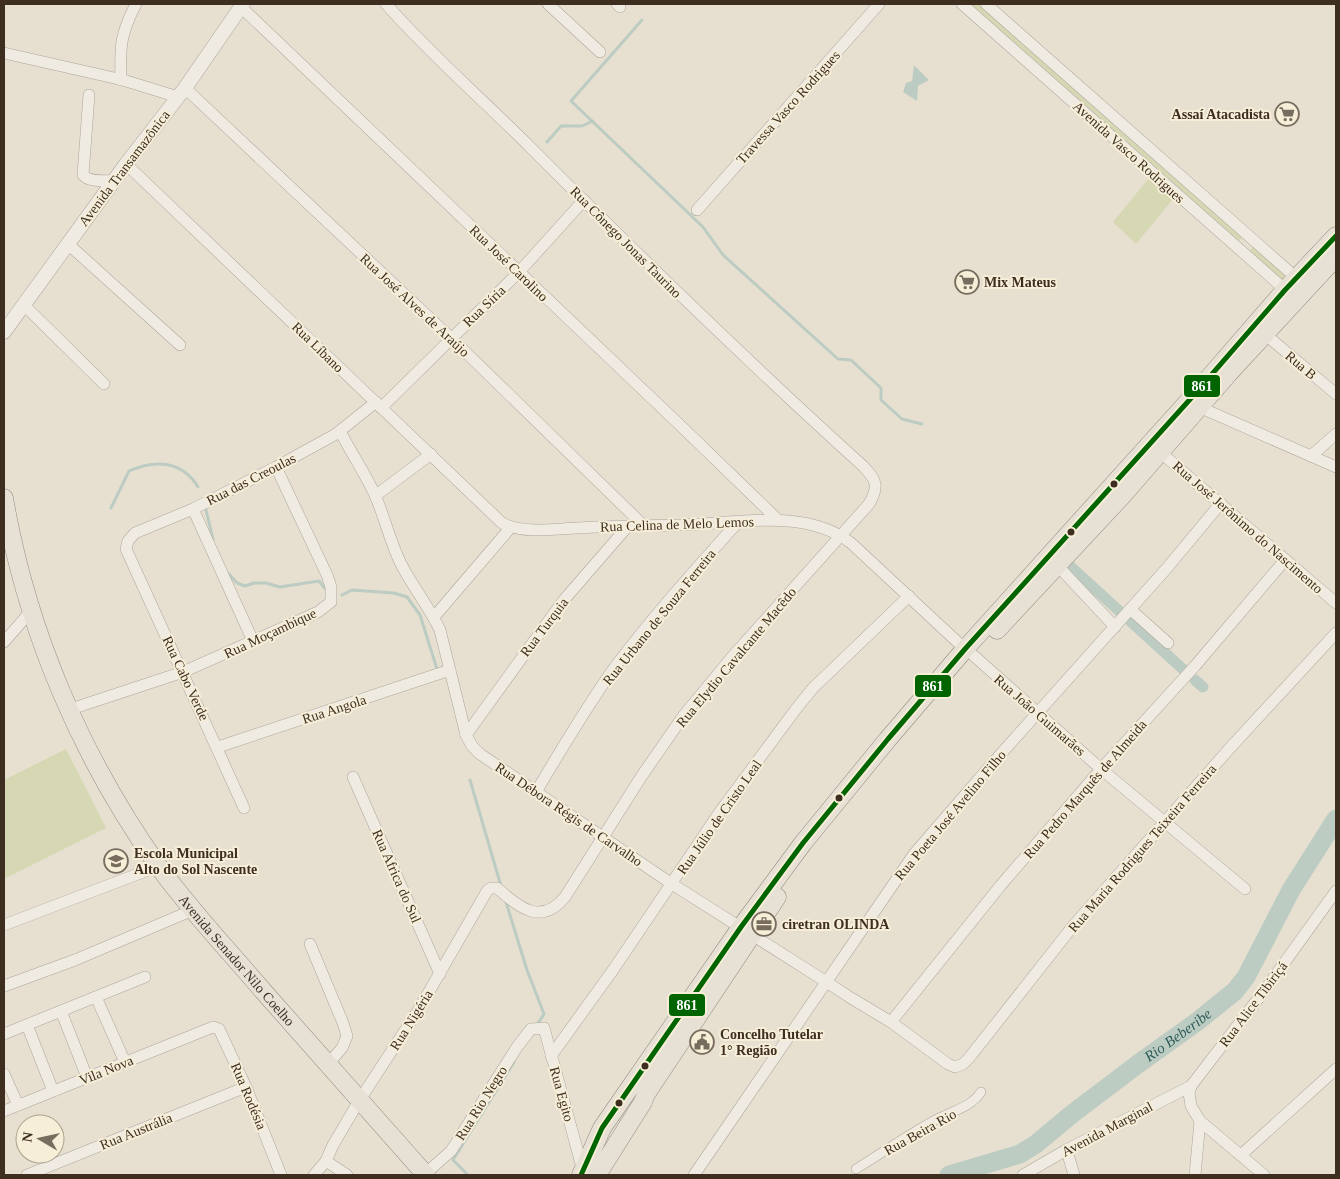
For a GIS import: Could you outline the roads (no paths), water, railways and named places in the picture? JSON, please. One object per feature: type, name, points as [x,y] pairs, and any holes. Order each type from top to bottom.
[{"type":"main road","points":[[969,652],[1057,565],[1229,373],[1266,335],[1296,288],[1336,236]]},
{"type":"main road","points":[[637,1091],[746,931],[803,843],[888,739],[969,652],[1193,396],[1296,288],[1333,267]]},
{"type":"main road","name":"Avenida Senador Nilo Coelho","points":[[4,498],[14,550],[31,611],[68,710],[90,755],[159,866],[193,910],[359,1102],[426,1175]]},
{"type":"main road","points":[[590,1174],[633,1102],[637,1091],[689,1001],[746,931]]},
{"type":"street","points":[[120,80],[121,40],[136,4]]},
{"type":"street","name":"Rua Cônego Jonas Taurino","points":[[386,4],[411,32],[492,109],[713,327],[873,475]]},
{"type":"street","points":[[548,4],[600,52]]},
{"type":"street","name":"Travessa Vasco Rodrigues","points":[[697,210],[879,4]]},
{"type":"street","name":"Avenida Vasco Rodrigues","points":[[962,4],[1240,250],[1296,288]]},
{"type":"street","name":"Avenida Vasco Rodrigues","points":[[986,4],[1251,237],[1296,288]]},
{"type":"street","name":"Avenida Transamazônica","points":[[4,332],[126,164],[181,92],[242,5]]},
{"type":"street","name":"Rua José Carolino","points":[[242,5],[777,520]]},
{"type":"street","name":"Rua José Alves de Araújo","points":[[4,53],[181,92],[451,338],[643,525]]},
{"type":"street","points":[[89,95],[83,175],[91,180],[114,181]]},
{"type":"street","name":"Rua Líbano","points":[[126,164],[492,514],[511,527]]},
{"type":"street","name":"Rua Síria","points":[[378,405],[519,272],[584,200]]},
{"type":"street","points":[[1240,250],[1251,237]]},
{"type":"street","points":[[68,244],[180,345]]},
{"type":"street","points":[[24,305],[104,384]]},
{"type":"street","name":"Rua B","points":[[1266,335],[1336,394]]},
{"type":"street","name":"Rua das Creoulas","points":[[126,549],[128,541],[135,533],[193,509],[276,467],[340,431],[378,405]]},
{"type":"street","points":[[1199,407],[1336,467]]},
{"type":"street","name":"Rua Débora Régis de Carvalho","points":[[340,431],[375,496],[400,563],[417,593],[434,617],[440,630],[466,735],[472,746],[480,754],[602,838],[850,998],[891,1022],[948,1064],[955,1067]]},
{"type":"street","points":[[1311,456],[1336,434]]},
{"type":"street","name":"Rua José Jerônimo do Nascimento","points":[[1160,452],[1336,603]]},
{"type":"street","points":[[375,496],[431,454]]},
{"type":"street","name":"Rua Moçambique","points":[[68,710],[183,672],[318,612],[331,602],[331,587],[327,575],[276,467]]},
{"type":"street","name":"Rua Elydio Cavalcante Macêdo","points":[[514,903],[537,912],[550,910],[558,906],[684,715],[732,657],[869,504],[876,482],[873,475]]},
{"type":"street","name":"Rua Poeta José Avelino Filho","points":[[694,1175],[914,854],[1221,503]]},
{"type":"street","points":[[193,509],[253,641]]},
{"type":"street","name":"Rua Celina de Melo Lemos","points":[[511,527],[540,529],[777,520],[814,526],[841,535]]},
{"type":"street","name":"Rua Urbano de Souza Ferreira","points":[[536,792],[577,723],[616,666],[675,594],[738,522]]},
{"type":"street","name":"Rua Turquia","points":[[466,735],[563,600],[628,526]]},
{"type":"street","points":[[434,617],[511,527]]},
{"type":"street","name":"Rua João Guimarães","points":[[841,535],[1038,713],[1245,890]]},
{"type":"street","name":"Rua Cabo Verde","points":[[126,549],[244,808]]},
{"type":"street","name":"Rua Pedro Marquês de Almeida","points":[[891,1022],[1001,885],[1195,666],[1285,560]]},
{"type":"street","points":[[1057,565],[1123,617],[1168,643]]},
{"type":"street","name":"Rua Júlio de Cristo Leal","points":[[551,1056],[672,884],[719,812],[813,688],[909,596]]},
{"type":"street","points":[[4,642],[31,611]]},
{"type":"street","name":"Rua Maria Rodrigues Teixeira Ferreira","points":[[955,1067],[963,1064],[969,1058],[1073,926],[1230,748],[1336,633]]},
{"type":"street","name":"Rua Angola","points":[[218,748],[450,670]]},
{"type":"street","name":"Rua Africa do Sul","points":[[353,777],[440,974]]},
{"type":"street","points":[[4,925],[159,866]]},
{"type":"street","name":"Rua Nigéria","points":[[314,1175],[326,1161],[333,1145],[359,1102],[440,974],[487,891],[491,888],[497,888],[514,903]]},
{"type":"street","name":"Rua Alice Tibiriçá","points":[[1191,1086],[1264,991],[1336,891]]},
{"type":"street","points":[[4,986],[75,960],[193,910]]},
{"type":"street","points":[[310,944],[347,1036],[342,1048],[328,1064]]},
{"type":"street","points":[[4,1034],[145,977]]},
{"type":"street","points":[[96,997],[125,1062]]},
{"type":"street","points":[[61,1011],[87,1077]]},
{"type":"street","points":[[27,1025],[53,1091]]},
{"type":"street","name":"Rua Rodésia","points":[[208,1028],[213,1026],[219,1029],[246,1087],[281,1175]]},
{"type":"street","name":"Vila Nova","points":[[4,1111],[208,1028]]},
{"type":"street","name":"Rua Egito","points":[[538,1028],[551,1056],[590,1174]]},
{"type":"street","name":"Rua Rio Negro","points":[[426,1175],[451,1151],[517,1047],[538,1028]]},
{"type":"street","points":[[1241,1154],[1336,1069]]},
{"type":"street","points":[[4,1074],[18,1105]]},
{"type":"street","points":[[1191,1086],[1191,1106],[1200,1121],[1264,1175]]},
{"type":"street","name":"Avenida Marginal","points":[[1023,1175],[1068,1148],[1191,1086]]},
{"type":"street","name":"Rua Austrália","points":[[27,1175],[246,1087]]},
{"type":"street","name":"Rua Beira Rio","points":[[856,1169],[939,1118],[962,1108],[977,1098],[981,1092]]},
{"type":"street","points":[[1195,1175],[1200,1121]]},
{"type":"street","points":[[1069,1158],[1074,1175]]},
{"type":"street","points":[[326,1161],[347,1175]]},
{"type":"waterway","points":[[642,20],[571,101],[703,227],[723,255],[838,359],[851,360],[881,388],[881,400],[902,419],[922,424]]},
{"type":"waterway","points":[[547,142],[561,126],[582,126],[593,121]]},
{"type":"waterway","points":[[111,508],[129,471],[139,467],[158,464],[176,467],[192,478],[198,487]]},
{"type":"waterway","points":[[205,506],[213,539]]},
{"type":"waterway","points":[[1071,567],[1186,672]]},
{"type":"waterway","points":[[229,574],[237,583],[245,586],[254,583],[266,583],[280,587],[319,581],[327,591]]},
{"type":"waterway","points":[[342,595],[352,590],[394,593],[407,597],[420,615],[437,669]]},
{"type":"waterway","points":[[1195,680],[1203,687]]},
{"type":"waterway","points":[[470,780],[501,886]]},
{"type":"waterway","name":"Rio Beberibe","points":[[949,1175],[1020,1154],[1036,1144],[1072,1114],[1198,1021],[1235,991],[1246,977],[1291,890],[1336,819]]},
{"type":"waterway","points":[[505,899],[527,970],[544,1014],[537,1025]]},
{"type":"waterway","points":[[468,1175],[453,1160],[514,1062]]},
{"type":"place","name":"Assaí Atacadista","points":[[1287,114]]},
{"type":"place","name":"Mix Mateus","points":[[967,282]]},
{"type":"place","name":"Escola Municipal Alto do Sol Nascente","points":[[116,861]]},
{"type":"place","name":"ciretran OLINDA","points":[[764,924]]},
{"type":"place","name":"Concelho Tutelar 1° Região","points":[[702,1042]]}]
